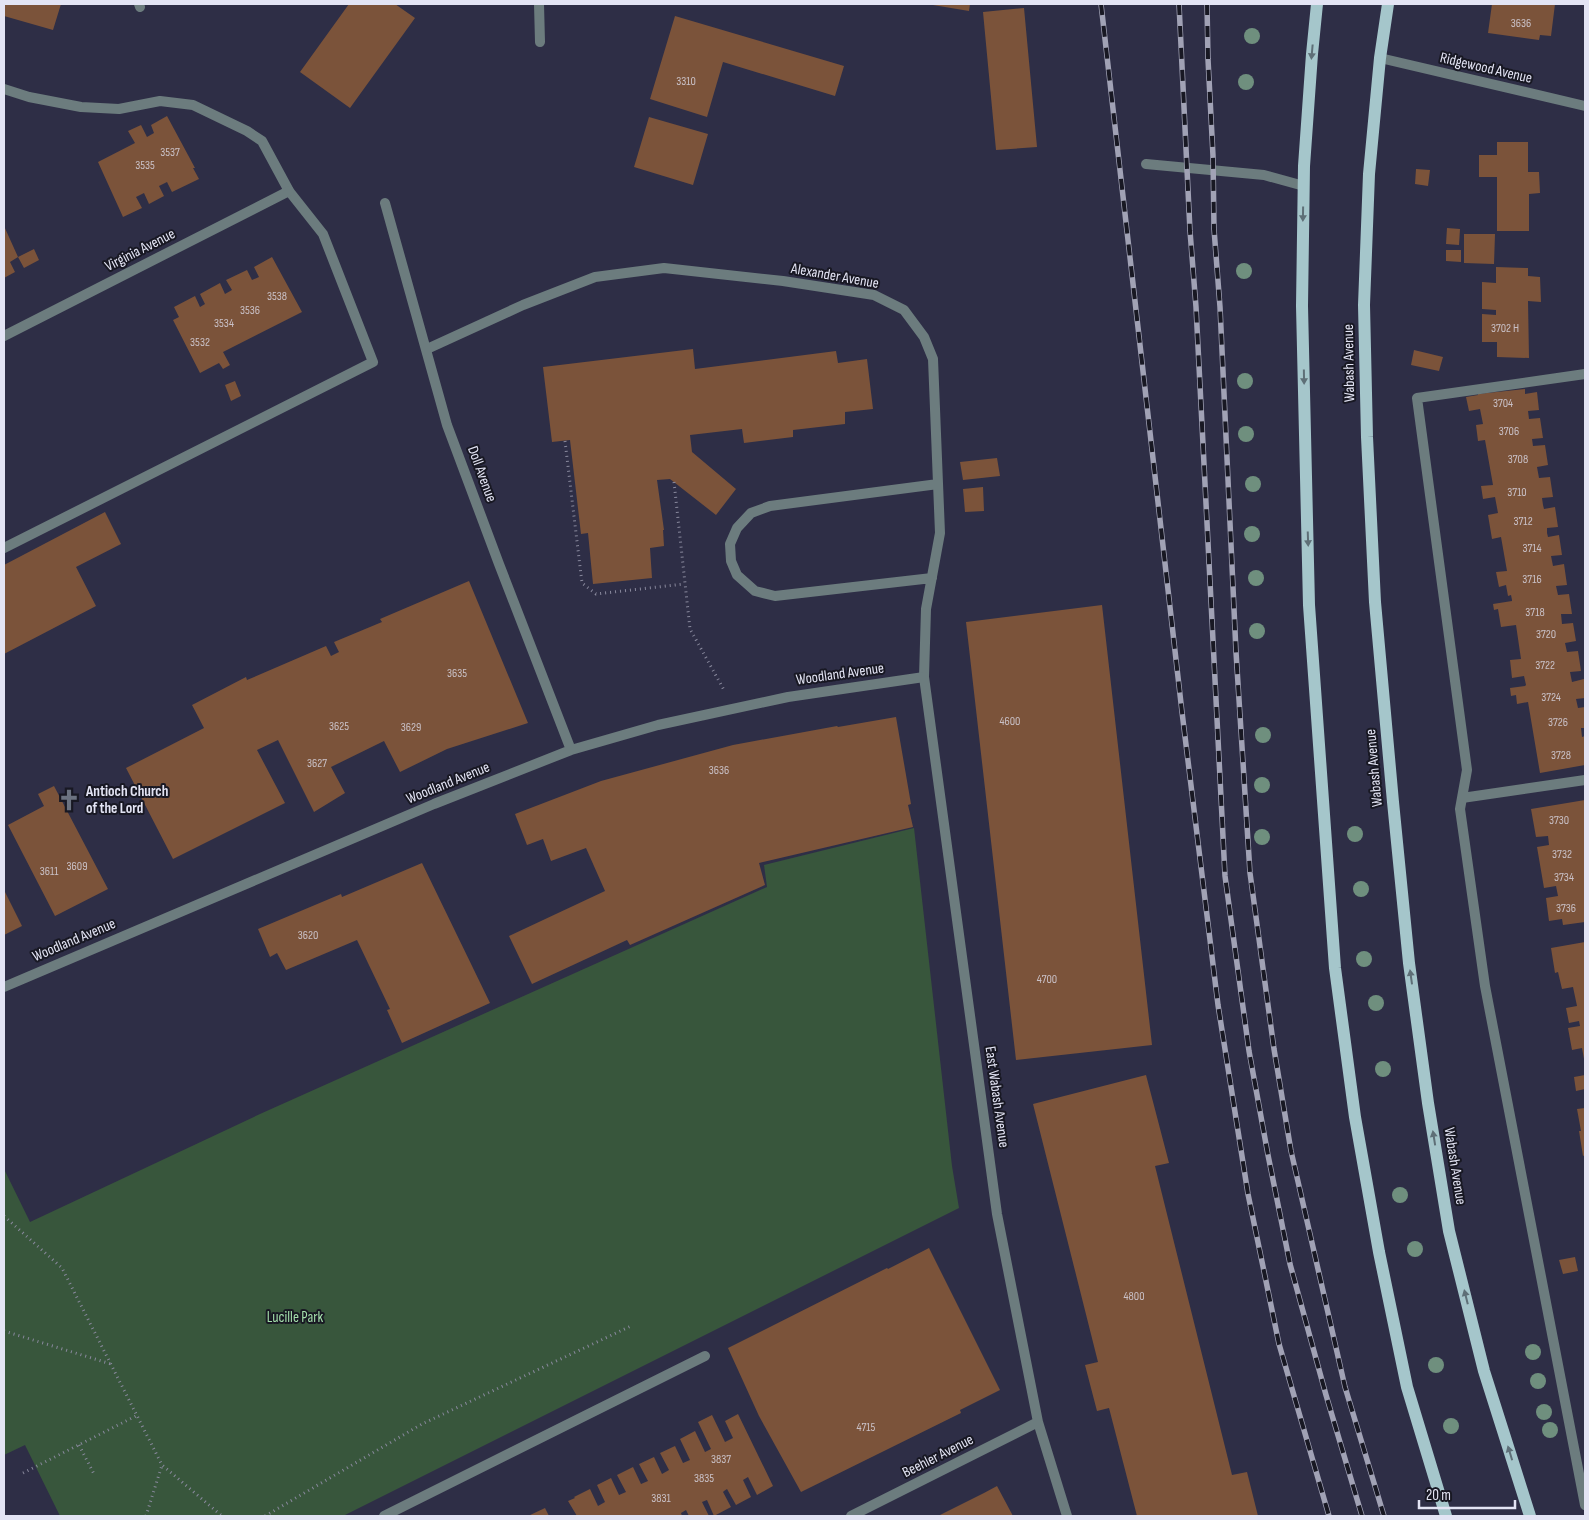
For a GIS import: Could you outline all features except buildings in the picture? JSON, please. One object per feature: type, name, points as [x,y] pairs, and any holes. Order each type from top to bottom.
[{"type":"main road","points":[[1317,4],[1304,186],[1302,306],[1309,605],[1335,968],[1355,1117],[1379,1252],[1407,1387],[1446,1516]]},
{"type":"main road","name":"Wabash Avenue","points":[[1388,4],[1380,58],[1369,174],[1364,305],[1367,437],[1375,602],[1408,954],[1428,1103],[1449,1231],[1484,1371],[1530,1516]]},
{"type":"street","points":[[539,4],[540,42]]},
{"type":"street","name":"Ridgewood Avenue","points":[[1380,58],[1585,106]]},
{"type":"street","points":[[4,89],[81,107],[118,109],[160,101],[193,105],[247,131],[262,141],[289,191],[323,234],[373,362],[4,548]]},
{"type":"street","points":[[1146,164],[1264,175],[1304,186]]},
{"type":"street","name":"Virginia Avenue","points":[[4,336],[289,191]]},
{"type":"street","name":"Doll Avenue","points":[[385,203],[428,349],[447,424],[571,750]]},
{"type":"street","name":"Alexander Avenue","points":[[428,349],[523,306],[596,277],[664,268],[874,295],[904,310],[924,337],[933,358],[940,533],[926,609],[924,677]]},
{"type":"street","points":[[1585,374],[1417,398],[1468,770],[1460,809],[1485,986],[1585,1505]]},
{"type":"street","points":[[932,578],[775,596],[755,591],[737,575],[731,561],[730,544],[736,528],[751,513],[770,506],[938,484]]},
{"type":"street","name":"Woodland Avenue","points":[[4,987],[434,804],[571,750],[658,725],[788,697],[924,677]]},
{"type":"street","name":"East Wabash Avenue","points":[[924,677],[998,1214],[1038,1422],[1067,1516]]},
{"type":"street","points":[[1462,798],[1585,780]]},
{"type":"street","points":[[384,1516],[705,1356]]},
{"type":"street","name":"Beehler Avenue","points":[[851,1516],[1038,1422]]},
{"type":"path","points":[[565,441],[582,583],[596,594],[684,584]]},
{"type":"path","points":[[674,482],[690,629],[725,692]]},
{"type":"path","points":[[4,1216],[62,1268],[162,1465],[222,1516]]},
{"type":"path","points":[[265,1516],[422,1424],[631,1326]]},
{"type":"path","points":[[4,1331],[111,1364]]},
{"type":"path","points":[[23,1473],[136,1416]]},
{"type":"path","points":[[79,1444],[94,1474]]},
{"type":"path","points":[[146,1516],[162,1465]]},
{"type":"green space","name":"Lucille Park","points":[[914,828],[952,1166],[959,1208],[343,1516],[60,1516],[25,1445],[4,1455],[4,1169],[30,1222],[260,1114],[767,887],[764,865]]},
{"type":"railway","points":[[1101,4],[1182,712],[1218,1005],[1248,1194],[1279,1344],[1329,1516]]},
{"type":"railway","points":[[1179,4],[1225,876],[1249,1051],[1290,1264],[1362,1516]]},
{"type":"railway","points":[[1207,4],[1214,229],[1220,307],[1236,652],[1250,873],[1274,1049],[1291,1151],[1345,1387],[1384,1516]]},
{"type":"place","name":"Antioch Church of the Lord","points":[[69,800]]}]
